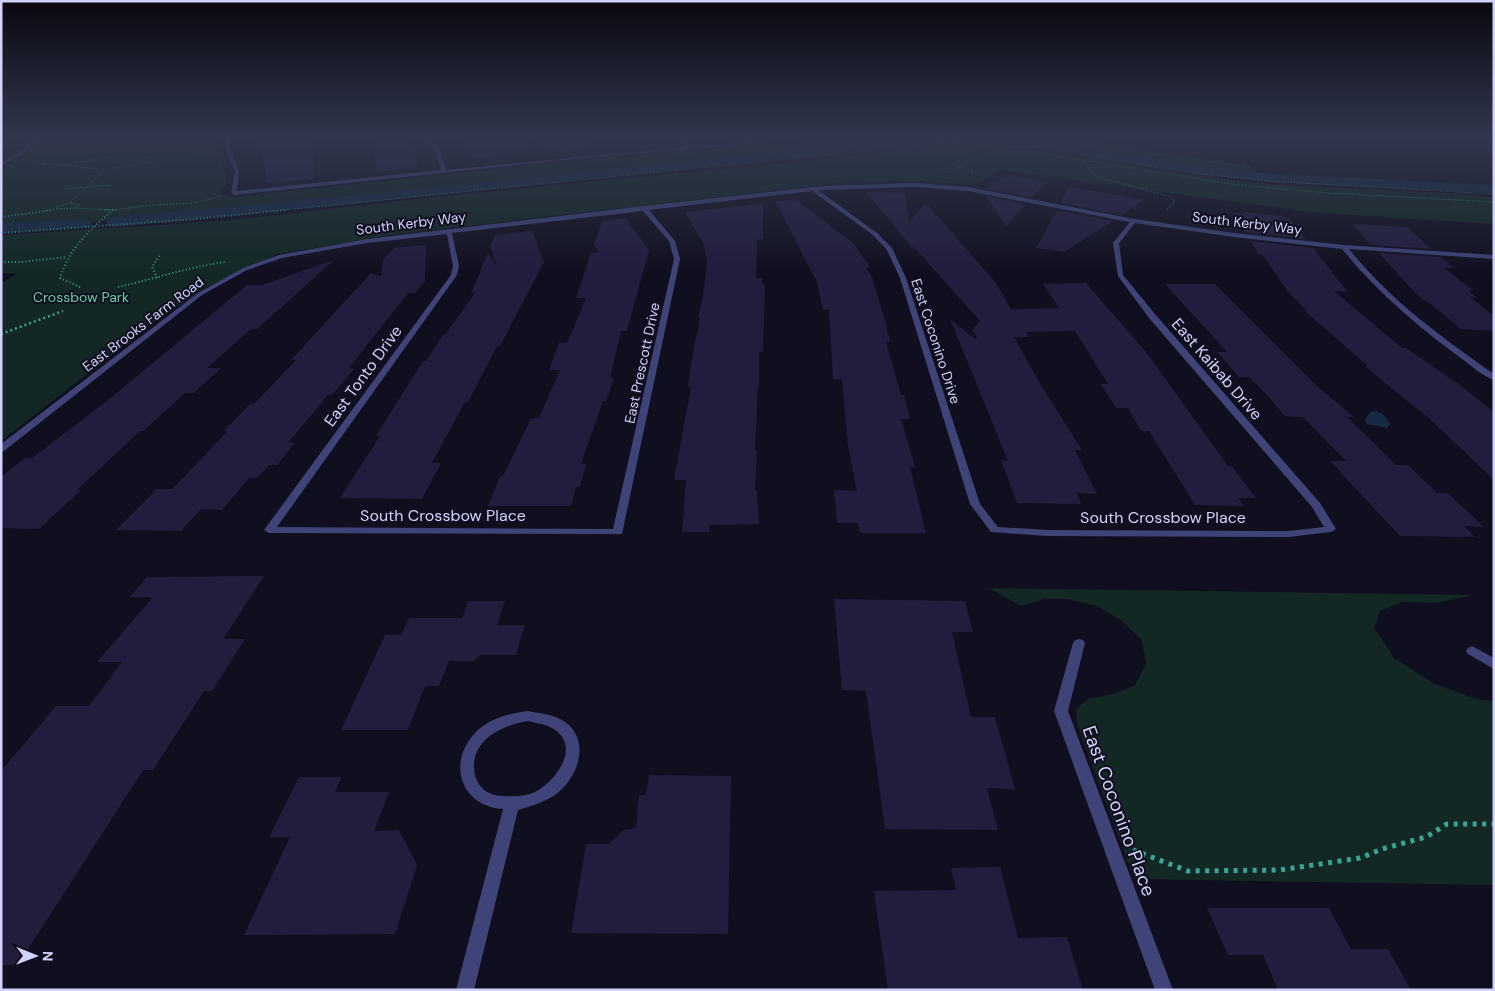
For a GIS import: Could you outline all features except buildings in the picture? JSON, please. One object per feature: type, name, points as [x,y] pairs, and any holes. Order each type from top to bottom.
[{"type":"street","points":[[235,183],[234,193],[327,183]]},
{"type":"street","name":"South Kerby Way","points":[[315,249],[644,208],[813,189],[861,186],[968,189],[1028,199],[1134,221],[1344,247],[1494,257]]},
{"type":"street","name":"East Coconino Drive","points":[[813,189],[875,234],[890,249],[903,278],[975,504],[995,530]]},
{"type":"street","name":"East Prescott Drive","points":[[618,532],[677,259],[672,241],[644,208]]},
{"type":"street","name":"East Kaibab Drive","points":[[1134,221],[1116,243],[1120,275],[1152,316],[1316,505],[1331,529]]},
{"type":"street","name":"East Tonto Drive","points":[[269,530],[454,275],[456,266],[449,231]]},
{"type":"street","points":[[1344,247],[1369,278],[1393,301],[1422,326],[1494,378]]},
{"type":"street","name":"East Brooks Farm Road","points":[[1,449],[200,294],[253,266],[281,256],[315,249]]},
{"type":"street","name":"South Crossbow Place","points":[[995,530],[1047,533],[1288,534],[1331,529]]},
{"type":"street","name":"South Crossbow Place","points":[[269,530],[618,532]]},
{"type":"street","name":"East Coconino Place","points":[[1079,643],[1061,711],[1164,990]]},
{"type":"street","points":[[1472,651],[1494,664]]},
{"type":"street","points":[[544,717],[558,722],[568,732],[573,743],[574,757],[568,772],[557,786],[541,797],[512,804],[486,800],[473,790],[466,777],[466,762],[472,747],[482,735],[496,725],[512,718],[544,717]]},
{"type":"street","points":[[465,990],[512,804]]},
{"type":"path","points":[[70,203],[90,183]]},
{"type":"path","points":[[943,187],[946,183]]},
{"type":"path","points":[[1120,183],[1157,193],[1174,200],[1173,204],[1150,223]]},
{"type":"path","points":[[1225,183],[1328,193],[1494,202]]},
{"type":"path","points":[[66,189],[110,186]]},
{"type":"path","points":[[1,217],[57,209],[113,210],[152,205],[194,203],[234,193]]},
{"type":"path","points":[[57,209],[56,207],[70,203],[80,205],[75,208]]},
{"type":"path","points":[[80,287],[60,278],[67,257],[95,226],[113,210]]},
{"type":"path","points":[[157,278],[152,266],[160,255]]},
{"type":"path","points":[[1,262],[21,262],[67,257]]},
{"type":"path","points":[[118,287],[157,278],[195,266],[218,262],[235,262],[253,266]]},
{"type":"path","points":[[1,334],[63,311]]},
{"type":"path","points":[[1109,841],[1188,871],[1280,870],[1360,858],[1382,849],[1426,837],[1447,824],[1494,824]]},
{"type":"green space","points":[[1,183],[226,183],[218,193],[234,197],[363,183],[494,183],[181,215],[1,227]]},
{"type":"green space","name":"Crossbow Park","points":[[576,183],[835,183],[390,235],[278,254],[205,288],[148,327],[1,441],[1,283],[17,274],[1,273],[1,235],[222,221]]},
{"type":"green space","name":"Crossbow Park","points":[[950,183],[978,183],[975,185]]},
{"type":"green space","name":"Crossbow Park","points":[[1099,183],[1261,183],[1494,197],[1494,224],[1318,213]]},
{"type":"green space","points":[[989,588],[1473,595],[1436,603],[1403,602],[1380,611],[1374,628],[1394,658],[1435,684],[1476,699],[1494,701],[1494,885],[1134,879],[1077,724],[1076,709],[1088,699],[1114,694],[1135,685],[1146,664],[1142,640],[1122,621],[1097,606],[1067,599],[1044,599],[1021,606]]},
{"type":"water","points":[[1376,411],[1383,414],[1390,424],[1387,428],[1367,424],[1365,420],[1370,412]]},
{"type":"waterway","points":[[114,222],[508,183]]},
{"type":"waterway","points":[[1378,183],[1494,189]]},
{"type":"waterway","points":[[1,228],[84,224]]}]
